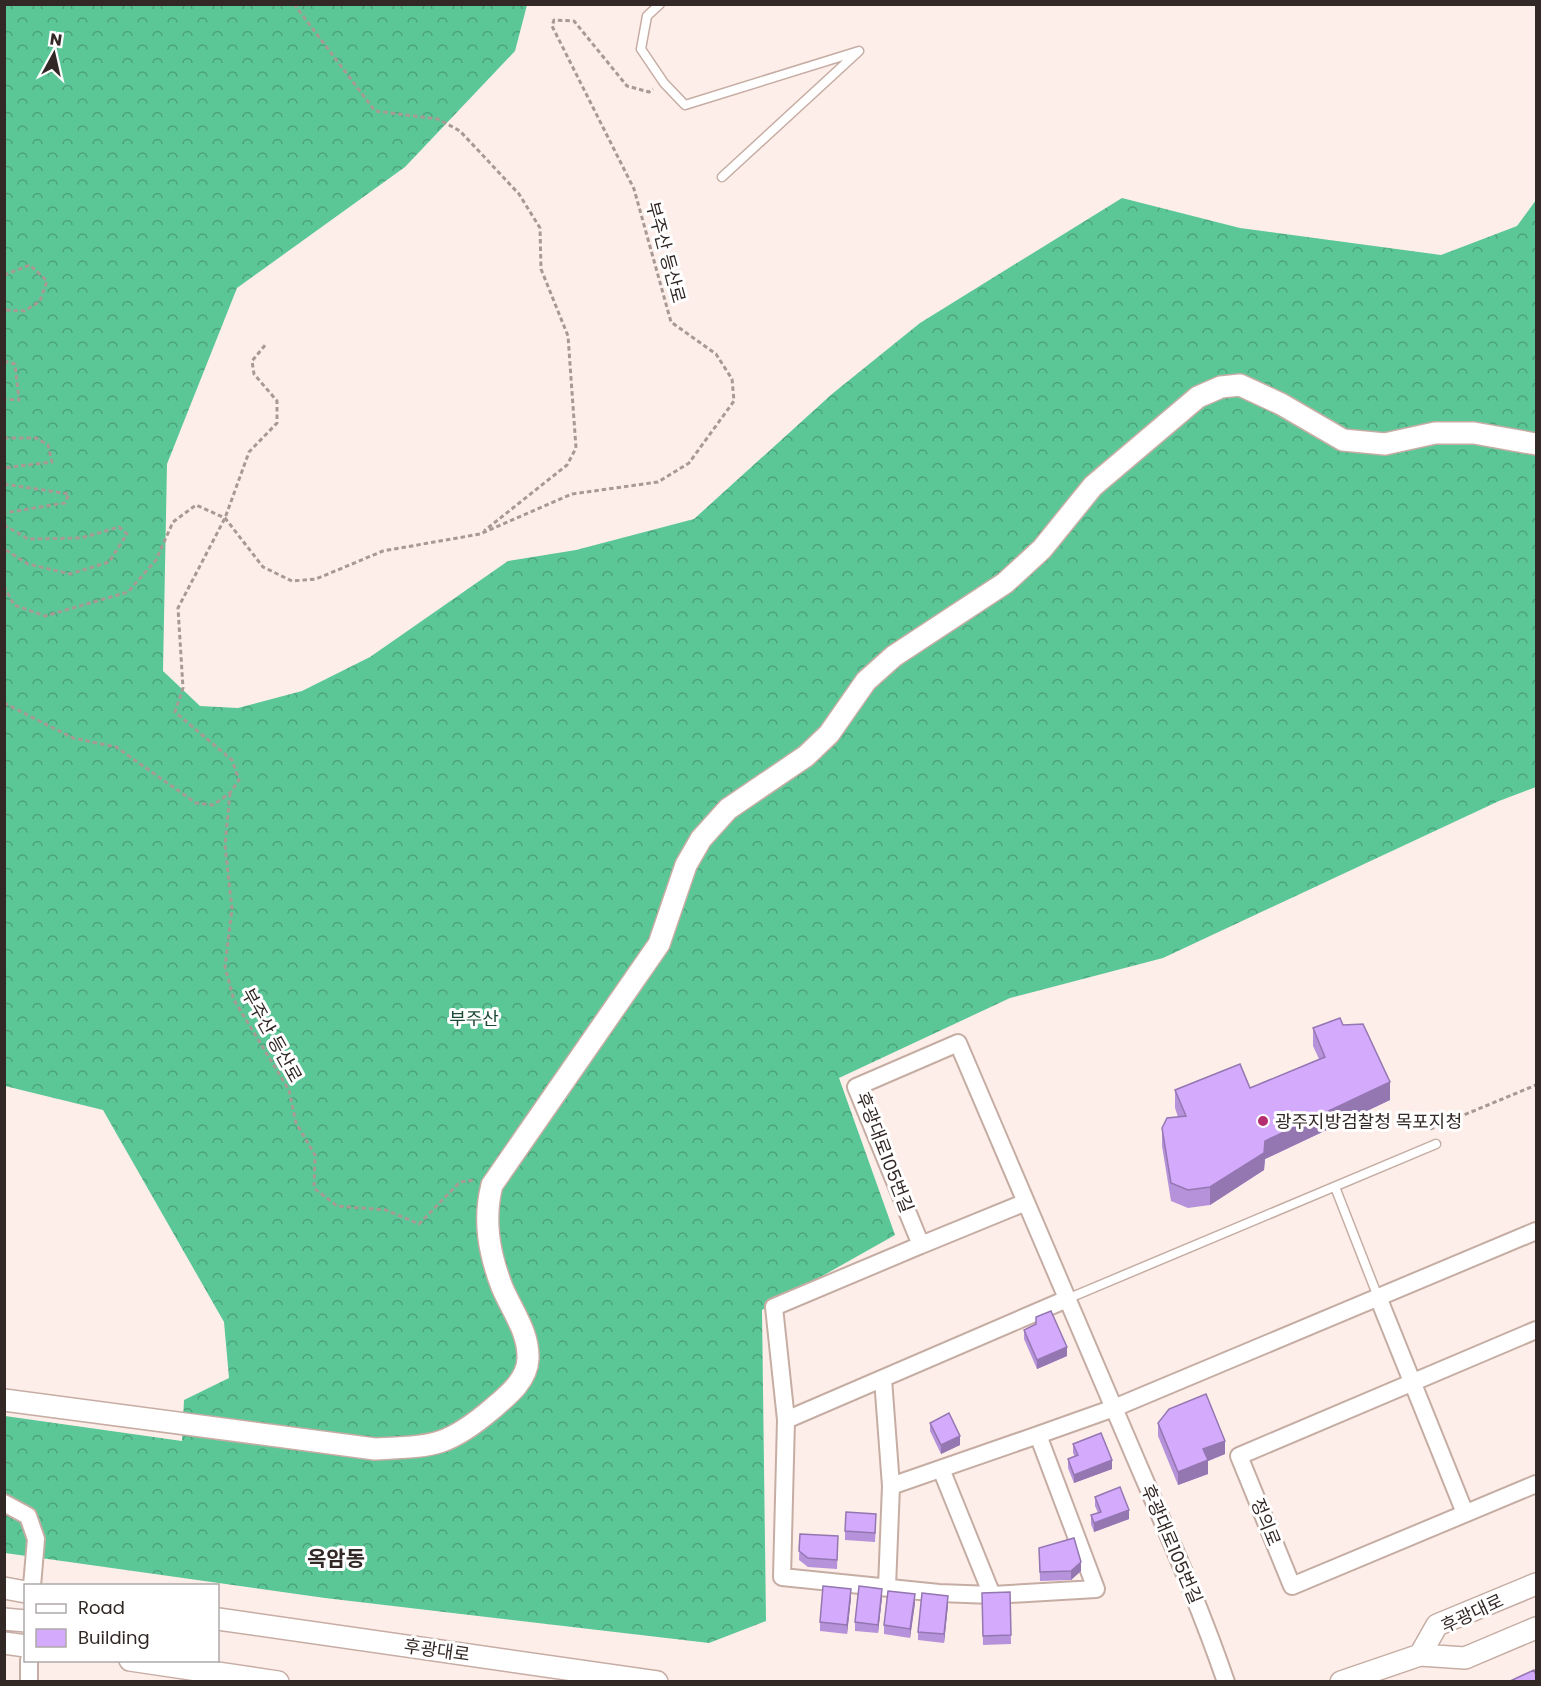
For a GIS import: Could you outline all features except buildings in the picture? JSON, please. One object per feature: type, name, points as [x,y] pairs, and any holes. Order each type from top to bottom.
[{"type":"street","points":[[4,1400],[375,1449],[431,1446],[465,1432],[516,1389],[528,1361],[522,1328],[502,1286],[488,1235],[486,1210],[492,1185],[659,944],[686,865],[701,839],[728,808],[806,756],[829,734],[866,681],[894,656],[1005,583],[1042,549],[1093,486],[1198,397],[1221,387],[1240,384],[1281,404],[1343,440],[1385,444],[1435,433],[1474,433],[1536,444]]},
{"type":"street","name":"후광대로105번길","points":[[921,1245],[856,1087],[958,1043],[1212,1639],[1226,1682]]},
{"type":"street","points":[[1026,1202],[774,1307],[786,1420],[782,1577],[992,1595],[1096,1589],[1038,1435]]},
{"type":"street","points":[[891,1486],[1114,1408],[1536,1231]]},
{"type":"street","points":[[1378,1297],[1465,1513]]},
{"type":"street","points":[[786,1420],[1067,1299]]},
{"type":"street","name":"정의로","points":[[1536,1330],[1239,1456],[1292,1587],[1536,1484]]},
{"type":"street","points":[[883,1379],[891,1486],[887,1587]]},
{"type":"street","points":[[941,1469],[992,1595]]},
{"type":"street","points":[[4,1503],[10,1504],[27,1516],[36,1539],[32,1584]]},
{"type":"street","name":"후광대로","points":[[1420,1655],[1437,1625],[1536,1584]]},
{"type":"street","points":[[4,1588],[24,1592]]},
{"type":"street","points":[[4,1594],[24,1592]]},
{"type":"street","points":[[4,1619],[24,1621]]},
{"type":"street","name":"후광대로","points":[[219,1619],[657,1682]]},
{"type":"street","name":"후광대로","points":[[1341,1682],[1420,1655],[1465,1658],[1536,1628]]},
{"type":"street","points":[[4,1643],[24,1646]]},
{"type":"street","points":[[29,1662],[29,1682]]},
{"type":"street","points":[[143,1662],[278,1682]]},
{"type":"lane","points":[[660,4],[647,16],[641,49],[664,83],[686,105],[859,51],[722,177]]},
{"type":"lane","points":[[1067,1299],[1436,1144]]},
{"type":"lane","points":[[1335,1187],[1378,1297]]},
{"type":"path","name":"부주산 등산로","points":[[294,4],[375,111],[438,119],[460,130],[519,195],[540,228],[541,269],[568,336],[576,448],[567,465],[480,534]]},
{"type":"path","name":"부주산 등산로","points":[[4,586],[14,605],[45,616],[128,592],[156,560],[173,522],[196,505],[225,518],[263,567],[292,581],[316,579],[382,551],[480,534],[572,494],[658,482],[689,463],[734,402],[732,379],[716,354],[671,322],[634,189],[552,26],[554,20],[574,21],[627,86],[649,92],[664,83]]},
{"type":"path","points":[[4,275],[30,265],[47,281],[40,301],[26,310],[4,310]]},
{"type":"path","name":"부주산 등산로","points":[[266,344],[252,361],[254,374],[277,400],[277,423],[249,452],[225,518],[178,608],[183,688],[175,712],[232,760],[239,780],[230,793],[225,845],[232,909],[225,967],[234,1000],[289,1090],[296,1123],[315,1155],[314,1188],[337,1206],[386,1210],[419,1224],[460,1182],[472,1179],[492,1185]]},
{"type":"path","points":[[4,361],[15,364],[19,400],[4,399]]},
{"type":"path","points":[[4,438],[36,438],[48,445],[52,462],[4,468]]},
{"type":"path","points":[[4,484],[69,494],[65,503],[4,513]]},
{"type":"path","points":[[4,525],[28,539],[81,538],[118,527],[127,534],[109,562],[70,574],[28,564],[4,549]]},
{"type":"path","points":[[4,703],[73,738],[116,747],[196,803],[213,805],[230,793]]},
{"type":"path","points":[[1430,1129],[1536,1085]]},
{"type":"green space","name":"부주산","points":[[5,5],[527,5],[515,51],[405,167],[237,288],[167,464],[163,671],[200,706],[238,708],[302,691],[370,657],[508,561],[576,550],[694,519],[832,394],[920,323],[1122,198],[1240,228],[1441,255],[1517,226],[1536,200],[1536,787],[1499,801],[1163,958],[1010,998],[839,1078],[895,1235],[762,1310],[766,1621],[709,1643],[325,1598],[5,1553],[5,1416],[182,1441],[184,1400],[229,1378],[224,1322],[103,1110],[5,1086]]},
{"type":"place","name":"광주지방검찰청 목포지청","points":[[1263,1121]]},
{"type":"district","name":"옥암동","points":[[336,1558]]}]
